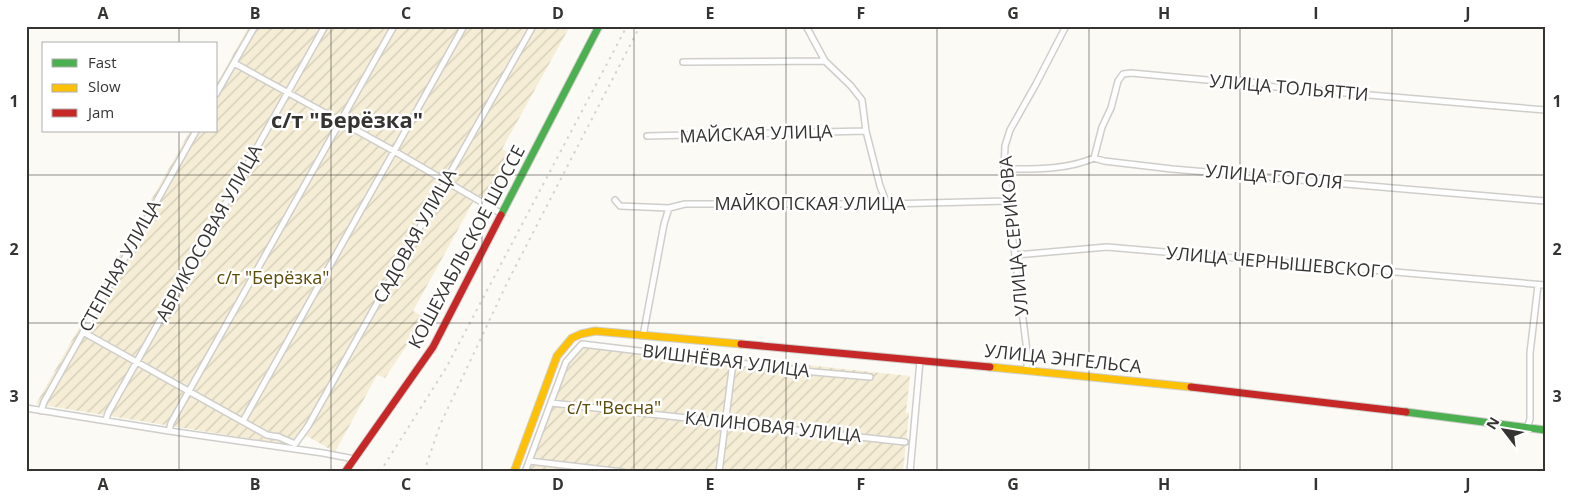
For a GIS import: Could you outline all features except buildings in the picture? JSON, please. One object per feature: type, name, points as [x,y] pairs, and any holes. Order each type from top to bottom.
[{"type":"street","points":[[218,91],[254,26]]},
{"type":"street","name":"АБРИКОСОВАЯ УЛИЦА","points":[[106,420],[108,413],[325,26]]},
{"type":"street","points":[[169,431],[171,423],[394,26]]},
{"type":"street","points":[[243,421],[464,26]]},
{"type":"street","name":"САДОВАЯ УЛИЦА","points":[[296,447],[533,26]]},
{"type":"street","name":"КОШЕХАБЛЬСКОЕ ШОССЕ","points":[[346,472],[433,347],[599,26]]},
{"type":"street","points":[[806,26],[826,61],[862,100],[866,131],[880,186],[888,204]]},
{"type":"street","name":"УЛИЦА СЕРИКОВА","points":[[1027,370],[1027,351],[1004,169],[1004,146],[1010,130],[1066,26]]},
{"type":"street","points":[[683,62],[826,61]]},
{"type":"street","points":[[234,63],[394,150],[502,214]]},
{"type":"street","name":"УЛИЦА ТОЛЬЯТТИ","points":[[1094,158],[1102,127],[1111,108],[1118,81],[1123,74],[1131,73],[1218,81],[1244,80],[1265,86],[1545,110]]},
{"type":"street","name":"МАЙСКАЯ УЛИЦА","points":[[647,136],[866,131]]},
{"type":"street","name":"СТЕПНАЯ УЛИЦА","points":[[41,411],[44,402],[195,132]]},
{"type":"street","name":"УЛИЦА ГОГОЛЯ","points":[[1004,169],[1049,168],[1081,164],[1094,158],[1104,161],[1172,169],[1545,201]]},
{"type":"street","name":"МАЙКОПСКАЯ УЛИЦА","points":[[615,200],[620,206],[669,208],[685,204],[888,204],[1008,201]]},
{"type":"street","points":[[643,336],[664,224],[669,208]]},
{"type":"street","name":"УЛИЦА ЧЕРНЫШЕВСКОГО","points":[[1015,255],[1107,247],[1545,285]]},
{"type":"street","points":[[1527,428],[1530,419],[1530,353],[1538,285]]},
{"type":"street","name":"УЛИЦА ЭНГЕЛЬСА","points":[[514,472],[557,356],[565,344],[578,333],[595,331],[1027,370],[1284,396],[1545,430]]},
{"type":"street","points":[[83,332],[267,435],[279,437],[296,447]]},
{"type":"street","name":"ВИШНЁВАЯ УЛИЦА","points":[[551,403],[566,362],[582,344],[870,377]]},
{"type":"street","points":[[910,472],[920,361]]},
{"type":"street","points":[[719,472],[733,362]]},
{"type":"street","points":[[525,472],[551,403]]},
{"type":"street","name":"КАЛИНОВАЯ УЛИЦА","points":[[551,403],[905,442]]},
{"type":"street","points":[[26,408],[169,431],[296,447],[354,459]]},
{"type":"street","points":[[529,461],[623,472]]},
{"type":"green space","name":"с/т \"Берёзка\"","points":[[249,26],[570,26],[502,149],[511,154],[487,200],[477,195],[413,311],[425,318],[385,378],[377,375],[335,452],[307,436],[295,446],[36,404],[189,132],[218,132],[218,81]]},
{"type":"green space","name":"с/т \"Весна\"","points":[[581,341],[910,376],[906,413],[909,413],[903,472],[521,472],[561,367],[570,350]]},
{"type":"railway","points":[[380,472],[446,368],[627,26]]},
{"type":"railway","points":[[424,472],[440,425],[508,281],[640,26]]},
{"type":"traffic: fast","points":[[501,215],[599,26]]},
{"type":"traffic: fast","points":[[1406,412],[1545,430]]},
{"type":"traffic: slow","points":[[514,472],[557,356],[572,338],[595,331],[741,344]]},
{"type":"traffic: slow","points":[[990,367],[1191,387]]},
{"type":"traffic: jam","points":[[345,472],[433,347],[501,215]]},
{"type":"traffic: jam","points":[[741,344],[990,367]]},
{"type":"traffic: jam","points":[[1191,387],[1406,412]]},
{"type":"district","name":"с/т \"Берёзка\"","points":[[347,120]]}]
